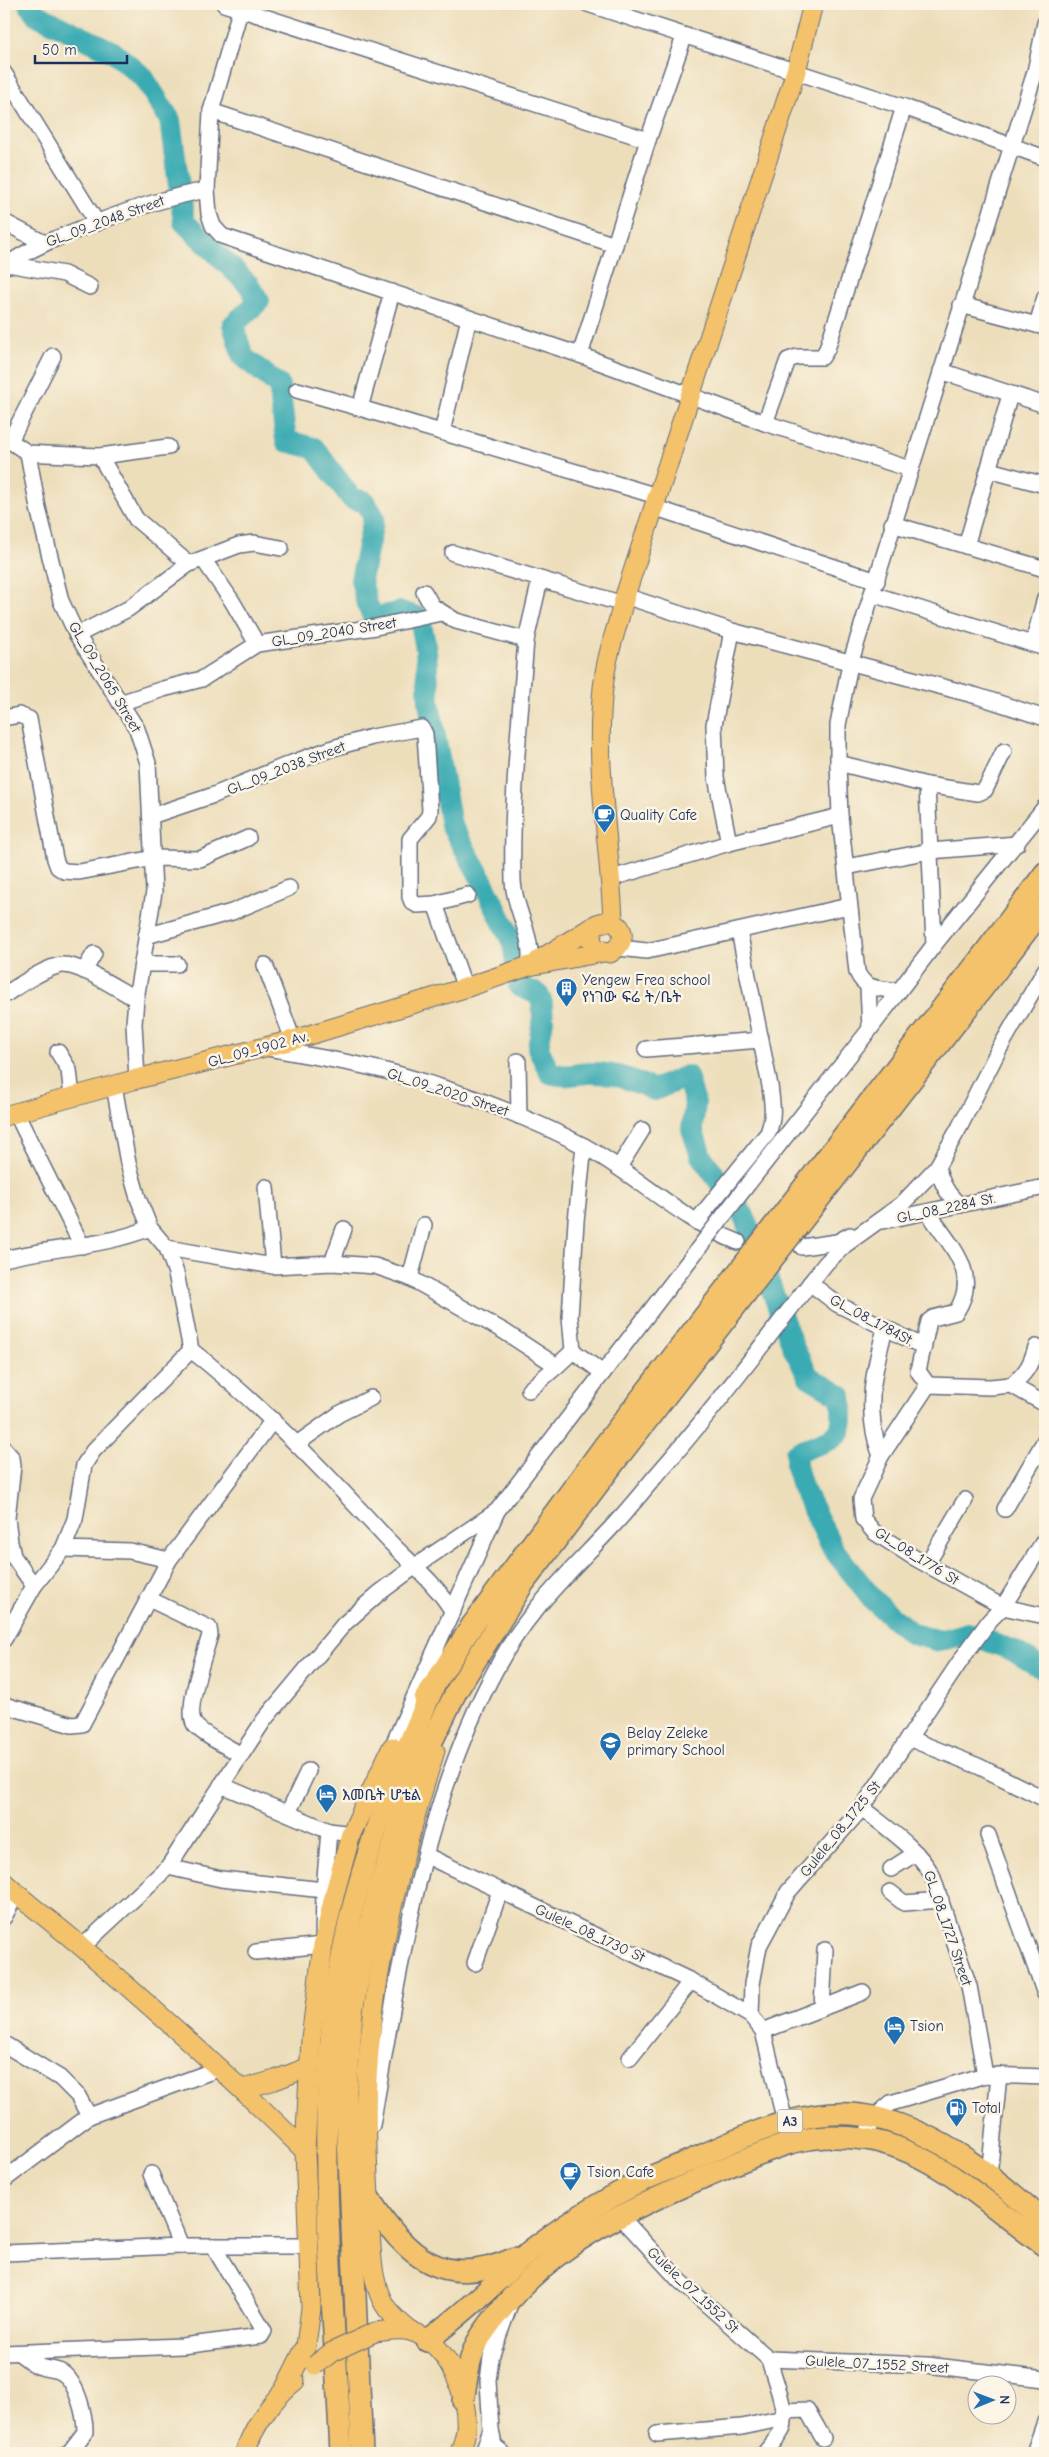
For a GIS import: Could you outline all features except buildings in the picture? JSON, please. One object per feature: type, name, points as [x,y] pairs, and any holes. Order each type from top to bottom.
[{"type":"highway","points":[[392,1747],[434,1686],[473,1624],[611,1452],[988,965],[1045,874]]},
{"type":"highway","points":[[988,965],[1045,907]]},
{"type":"highway","points":[[362,2453],[346,2091],[352,2012],[362,1957],[379,1889],[416,1774],[456,1692],[523,1584],[611,1452]]},
{"type":"highway","points":[[340,2453],[328,2157],[329,2065],[334,2017],[349,1920],[368,1850],[386,1796],[434,1686]]},
{"type":"highway","name":"A3","points":[[369,2198],[394,2234],[414,2254],[440,2268],[465,2272],[490,2268],[514,2259],[563,2227],[636,2184],[785,2122],[827,2115],[875,2117],[902,2124],[933,2138],[989,2176],[1045,2222]]},
{"type":"highway","name":"A3","points":[[463,2401],[466,2372],[478,2343],[512,2299],[562,2252],[621,2216],[750,2157],[795,2142],[832,2137],[864,2139],[909,2152],[965,2186],[1045,2246]]},
{"type":"highway","name":"A3","points":[[419,2336],[463,2312],[533,2248]]},
{"type":"main road","points":[[612,921],[612,878],[601,764],[605,674],[624,600],[796,71],[813,4]]},
{"type":"main road","points":[[605,921],[612,921],[621,928],[623,938],[612,950],[529,966],[605,921]]},
{"type":"main road","points":[[593,927],[591,939],[595,948],[612,950]]},
{"type":"main road","name":"GL_09_1902 Av.","points":[[10,1114],[137,1079],[266,1048],[465,988],[529,966]]},
{"type":"main road","points":[[456,1692],[428,1774],[408,1841],[378,1975],[367,2078],[367,2154],[371,2239],[378,2292],[389,2311],[419,2336],[441,2351],[450,2363],[463,2401],[466,2430],[460,2453]]},
{"type":"main road","points":[[245,2453],[255,2432],[285,2388],[303,2356],[309,2329],[311,2308],[310,2246],[305,2151],[309,2067],[323,1945],[351,1834],[392,1747]]},
{"type":"main road","points":[[10,1888],[82,1947],[218,2069],[243,2088],[305,2151]]},
{"type":"main road","points":[[243,2088],[275,2080],[309,2067]]},
{"type":"main road","points":[[285,2388],[332,2352],[375,2332],[419,2336]]},
{"type":"street","points":[[224,4],[241,6],[648,140]]},
{"type":"street","points":[[588,4],[684,37],[796,71],[904,107],[1045,158]]},
{"type":"street","points":[[241,6],[211,112],[209,214],[213,226],[222,236],[580,355],[765,423],[910,469]]},
{"type":"street","points":[[899,990],[868,987],[860,980],[857,972],[840,816],[838,725],[850,664],[892,524],[1012,146],[1040,73],[1045,23]]},
{"type":"street","points":[[580,355],[648,140],[684,37]]},
{"type":"street","points":[[4,73],[97,222]]},
{"type":"street","points":[[765,423],[788,360],[797,357],[822,357],[827,349],[904,107]]},
{"type":"street","points":[[211,112],[615,245]]},
{"type":"street","name":"GL_09_2048 Street","points":[[6,266],[44,242],[97,222],[158,200],[208,190]]},
{"type":"street","points":[[4,222],[44,242]]},
{"type":"street","name":"GL_09_2048 Street","points":[[6,266],[64,274],[90,287]]},
{"type":"street","points":[[360,408],[392,292]]},
{"type":"street","points":[[962,305],[1041,326],[1045,297]]},
{"type":"street","points":[[442,432],[469,318]]},
{"type":"street","points":[[53,356],[7,439],[28,452],[100,456],[168,447]]},
{"type":"street","points":[[941,371],[1045,405]]},
{"type":"street","points":[[297,390],[442,432],[655,502],[874,588],[1039,646],[1045,598]]},
{"type":"street","points":[[966,546],[1010,394]]},
{"type":"street","name":"GL_09_2065 Street","points":[[28,452],[38,508],[61,600],[77,635],[143,743],[148,763],[154,858],[154,892],[136,999],[134,1024],[137,1079]]},
{"type":"street","points":[[100,456],[136,519],[196,562],[227,593],[257,644]]},
{"type":"street","points":[[989,470],[1045,485]]},
{"type":"street","points":[[892,524],[1045,569]]},
{"type":"street","points":[[77,635],[128,609],[196,562],[238,545],[254,543],[281,548]]},
{"type":"street","points":[[452,553],[540,580],[624,600],[850,664],[977,696],[1045,718]]},
{"type":"street","points":[[529,966],[531,953],[514,888],[512,828],[526,640],[540,580]]},
{"type":"street","points":[[424,592],[434,614],[526,640]]},
{"type":"street","name":"GL_09_2040 Street","points":[[120,703],[202,679],[257,644],[376,627],[434,614]]},
{"type":"street","points":[[729,843],[716,777],[714,725],[732,631]]},
{"type":"street","points":[[4,718],[19,715],[29,719],[55,859],[58,867],[64,871],[80,872],[154,858],[200,859],[248,838]]},
{"type":"street","name":"GL_09_2038 Street","points":[[151,816],[214,795],[333,748],[372,737],[422,728],[425,734],[430,810],[429,816],[410,839],[408,846],[410,897],[412,902],[417,905],[435,904]]},
{"type":"street","points":[[838,763],[927,785],[978,793],[985,790],[1004,750]]},
{"type":"street","points":[[927,785],[934,945]]},
{"type":"street","points":[[392,1747],[497,1511],[934,945],[1045,807]]},
{"type":"street","points":[[612,878],[729,843],[840,816]]},
{"type":"street","points":[[846,867],[930,851],[1017,844]]},
{"type":"street","points":[[146,936],[232,912],[289,888]]},
{"type":"street","points":[[465,988],[435,904],[468,895]]},
{"type":"street","points":[[612,950],[647,951],[849,906]]},
{"type":"street","points":[[696,1222],[734,1176],[771,1126],[774,1109],[738,931]]},
{"type":"street","points":[[84,972],[94,954]]},
{"type":"street","points":[[143,964],[177,964]]},
{"type":"street","points":[[4,995],[55,967],[72,966],[136,999]]},
{"type":"street","points":[[265,966],[293,1040]]},
{"type":"street","points":[[367,2154],[394,2002],[427,1856],[456,1755],[469,1720],[498,1664],[520,1628],[558,1581],[611,1528],[669,1461],[722,1397],[826,1263],[845,1245],[902,1204],[937,1167],[960,1128],[1002,1043],[1045,970]]},
{"type":"street","points":[[868,987],[870,1029]]},
{"type":"street","points":[[646,1049],[761,1040]]},
{"type":"street","name":"GL_09_2020 Street","points":[[266,1048],[396,1073],[477,1099],[584,1146],[619,1167],[696,1222],[738,1242]]},
{"type":"street","points":[[58,1052],[69,1070],[72,1097]]},
{"type":"street","points":[[518,1061],[518,1116]]},
{"type":"street","points":[[114,1086],[128,1163],[138,1198],[150,1228],[167,1248],[176,1272],[190,1350],[228,1379],[298,1443],[414,1567],[438,1588],[453,1612]]},
{"type":"street","points":[[10,1114],[82,1246]]},
{"type":"street","points":[[619,1167],[642,1130]]},
{"type":"street","points":[[573,1352],[570,1317],[576,1221],[584,1146]]},
{"type":"street","points":[[937,1167],[942,1184],[956,1202]]},
{"type":"street","name":"GL_08_2284 St.","points":[[879,1222],[928,1212],[956,1202],[1014,1195],[1045,1186]]},
{"type":"street","points":[[266,1187],[273,1266]]},
{"type":"street","points":[[924,1347],[929,1321],[933,1318],[956,1312],[962,1302],[967,1285],[964,1268],[928,1212]]},
{"type":"street","points":[[826,1263],[827,1254],[810,1246],[837,1242],[879,1222]]},
{"type":"street","points":[[410,1278],[424,1224]]},
{"type":"street","points":[[4,1259],[126,1237],[150,1228]]},
{"type":"street","points":[[332,1263],[344,1229]]},
{"type":"street","points":[[167,1248],[273,1266],[332,1263],[375,1266],[410,1278],[505,1332],[557,1366]]},
{"type":"street","name":"GL_08_1784St.","points":[[810,1283],[837,1304],[924,1347],[918,1371],[928,1385]]},
{"type":"street","points":[[881,1456],[875,1441],[870,1407],[872,1380],[885,1329]]},
{"type":"street","points":[[928,1385],[990,1387],[1011,1385],[1022,1377],[1030,1366],[1036,1347]]},
{"type":"street","points":[[4,1639],[34,1586],[63,1549],[75,1519],[81,1475],[89,1458],[190,1350]]},
{"type":"street","points":[[573,1352],[604,1373]]},
{"type":"street","points":[[529,1390],[573,1352]]},
{"type":"street","name":"GL_08_1776 St","points":[[928,1385],[881,1456],[861,1498],[860,1508],[863,1519],[874,1532],[1003,1607],[1045,1616]]},
{"type":"street","points":[[1011,1385],[1045,1404]]},
{"type":"street","points":[[298,1443],[339,1414],[371,1398]]},
{"type":"street","points":[[4,1705],[72,1726],[82,1724],[169,1560],[273,1420]]},
{"type":"street","points":[[1005,1509],[1045,1440]]},
{"type":"street","points":[[4,1449],[12,1458],[13,1466],[5,1518],[13,1556],[34,1586]]},
{"type":"street","points":[[927,1564],[964,1500]]},
{"type":"street","points":[[82,1947],[168,1867],[264,1720],[344,1624],[414,1567],[497,1511]]},
{"type":"street","name":"Gulele_08_1725 St","points":[[751,2016],[752,1984],[759,1946],[788,1892],[862,1808],[963,1656],[990,1620],[1003,1607],[1044,1545]]},
{"type":"street","points":[[63,1549],[130,1551],[169,1560]]},
{"type":"street","points":[[149,1599],[209,1628],[210,1635],[192,1705],[192,1718],[196,1727],[241,1755]]},
{"type":"street","points":[[908,1738],[978,1766],[1045,1799]]},
{"type":"street","points":[[288,1813],[308,1772]]},
{"type":"street","points":[[221,1785],[329,1831],[351,1834]]},
{"type":"street","name":"GL_08_1727 Street","points":[[862,1808],[925,1861],[941,1900],[969,1986],[992,2075],[989,2176]]},
{"type":"street","points":[[256,1952],[323,1945],[324,1890],[329,1831]]},
{"type":"street","points":[[988,1835],[1045,1994]]},
{"type":"street","points":[[891,1869],[916,1853]]},
{"type":"street","name":"Gulele_08_1730 St","points":[[427,1856],[691,1981],[751,2016]]},
{"type":"street","points":[[168,1867],[221,1879],[324,1890]]},
{"type":"street","points":[[4,1917],[10,1888]]},
{"type":"street","points":[[475,1964],[500,1890]]},
{"type":"street","points":[[890,1892],[904,1903],[941,1900]]},
{"type":"street","points":[[822,2008],[824,1950]]},
{"type":"street","points":[[630,2058],[691,1981]]},
{"type":"street","points":[[763,2031],[863,1992]]},
{"type":"street","points":[[751,2016],[763,2031],[785,2122]]},
{"type":"street","points":[[4,2044],[60,2078],[78,2096],[89,2116]]},
{"type":"street","points":[[4,2180],[89,2116],[218,2069]]},
{"type":"street","points":[[864,2139],[875,2117],[891,2103],[992,2075],[1045,2077]]},
{"type":"street","points":[[151,2174],[181,2246]]},
{"type":"street","name":"Gulele_07_1552 St","points":[[621,2216],[679,2280],[768,2359]]},
{"type":"street","points":[[4,2253],[181,2246],[310,2246]]},
{"type":"street","points":[[11,2353],[182,2346],[261,2336],[263,2328],[213,2246]]},
{"type":"street","points":[[503,2453],[494,2446],[491,2430],[488,2381],[491,2357],[512,2299]]},
{"type":"street","points":[[11,2353],[38,2366],[62,2373],[68,2378],[84,2414],[85,2432],[69,2453]]},
{"type":"street","points":[[765,2453],[782,2429],[784,2414],[768,2359]]},
{"type":"street","name":"Gulele_07_1552 Street","points":[[768,2359],[927,2365],[1045,2378]]},
{"type":"street","points":[[657,2434],[742,2427],[784,2414],[807,2410],[823,2438]]},
{"type":"street","points":[[1034,2453],[1045,2422]]},
{"type":"street","points":[[484,2453],[491,2430]]},
{"type":"waterway","points":[[29,4],[37,15],[113,52],[143,77],[170,120],[184,222],[249,285],[259,301],[233,325],[243,357],[279,385],[286,441],[314,448],[352,499],[364,501],[374,517],[361,580],[367,604],[374,618],[401,612],[420,618],[426,649],[429,702],[451,825],[480,876],[513,943],[519,986],[538,994],[542,1003],[543,1020],[538,1048],[550,1073],[566,1075],[589,1073],[615,1075],[654,1090],[687,1076],[695,1103],[692,1129],[701,1156],[744,1216],[794,1349],[809,1377],[841,1396],[842,1424],[839,1432],[828,1441],[796,1453],[796,1466],[802,1487],[833,1549],[875,1602],[912,1634],[940,1641],[967,1633],[1012,1650],[1045,1670]]},
{"type":"place","name":"Quality Cafe","points":[[604,834]]},
{"type":"place","name":"Yengew Frea school የነገው ፍሬ ት/ቤት","points":[[566,1008]]},
{"type":"place","name":"Belay Zeleke primary School","points":[[611,1761]]},
{"type":"place","name":"እመቤት ሆቴል","points":[[326,1814]]},
{"type":"place","name":"Tsion","points":[[894,2045]]},
{"type":"place","name":"Total","points":[[956,2127]]},
{"type":"place","name":"Tsion Cafe","points":[[571,2191]]}]
